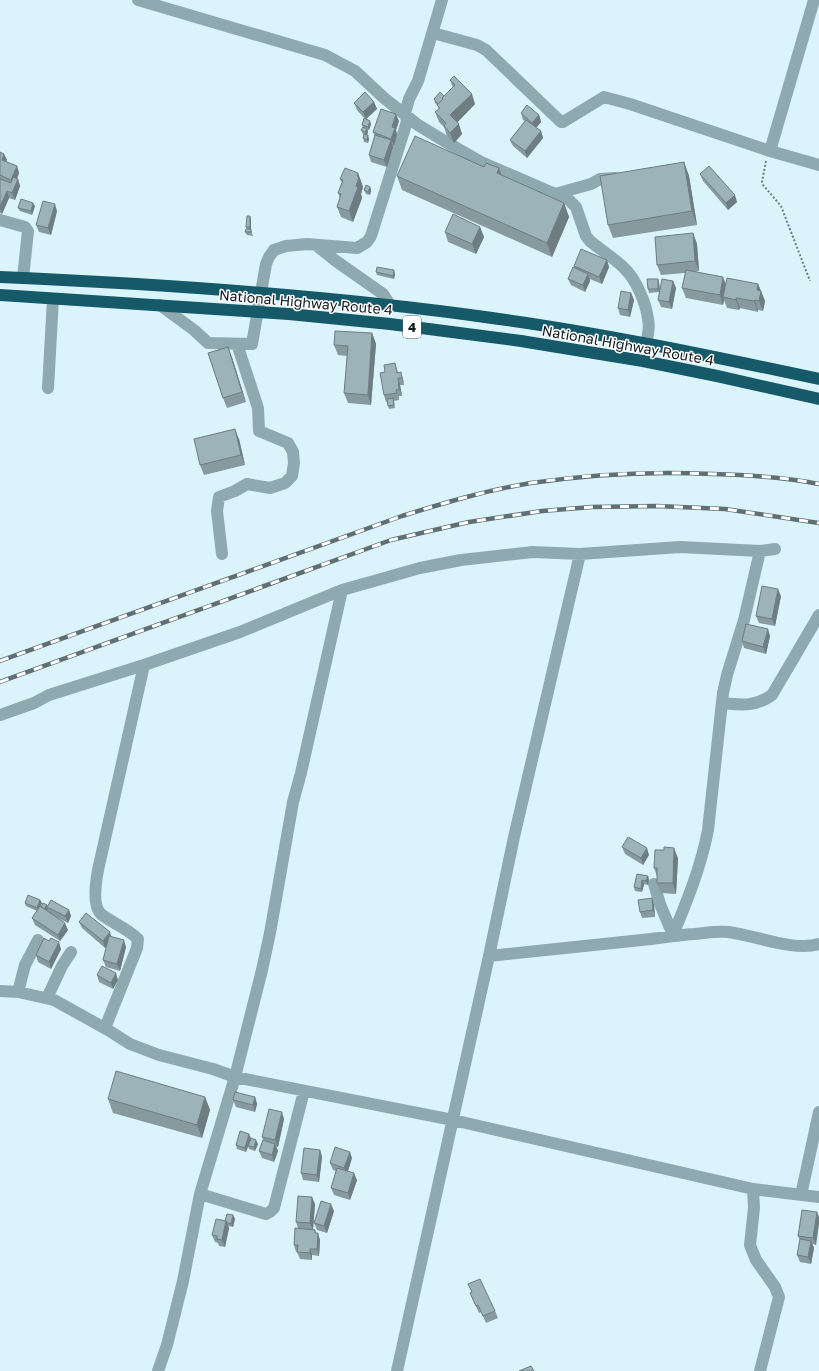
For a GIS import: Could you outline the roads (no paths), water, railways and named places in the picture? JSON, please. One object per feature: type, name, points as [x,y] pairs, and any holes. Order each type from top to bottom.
[{"type":"highway","name":"National Highway Route 4","points":[[0,277],[291,294],[390,305],[494,318],[646,344],[819,379]]},
{"type":"highway","name":"National Highway Route 4","points":[[0,295],[289,314],[390,324],[521,341],[643,361],[819,399]]},
{"type":"street","points":[[138,0],[325,54],[355,71],[384,98],[418,125],[480,162],[569,200],[576,207],[586,236],[590,241],[625,268],[633,278],[648,319],[646,344]]},
{"type":"street","points":[[160,305],[194,330],[208,343],[252,344],[266,264],[274,250],[291,245],[357,248],[364,245],[369,240],[407,121],[405,114],[409,99],[418,81],[442,0]]},
{"type":"street","points":[[770,150],[814,0]]},
{"type":"street","points":[[433,33],[478,45],[486,50],[561,122],[604,97],[819,165]]},
{"type":"street","points":[[555,194],[591,184],[600,179],[615,178]]},
{"type":"street","points":[[0,220],[26,227],[28,231],[23,278]]},
{"type":"street","points":[[316,245],[383,294],[390,305]]},
{"type":"street","points":[[48,388],[53,299]]},
{"type":"street","points":[[222,554],[217,511],[219,497],[235,491],[247,484],[270,488],[285,484],[292,476],[294,463],[293,452],[288,443],[259,431],[258,408],[237,344]]},
{"type":"street","points":[[0,715],[34,703],[48,695],[144,665],[240,632],[342,590],[420,568],[460,560],[533,552],[580,554],[680,547],[760,551],[775,549]]},
{"type":"street","points":[[673,935],[687,902],[707,836],[726,675],[744,620],[760,551]]},
{"type":"street","points":[[396,1371],[514,838],[580,554]]},
{"type":"street","points":[[158,1371],[183,1281],[200,1194],[235,1077],[270,933],[293,802],[301,773],[342,590]]},
{"type":"street","points":[[722,703],[752,705],[765,700],[772,695],[819,615]]},
{"type":"street","points":[[105,1028],[138,948],[138,939],[131,932],[100,913],[97,906],[96,890],[98,870],[144,665]]},
{"type":"street","points":[[654,884],[660,904],[673,935]]},
{"type":"street","points":[[489,956],[651,939],[673,935],[717,932],[728,932],[795,946],[815,946],[819,944]]},
{"type":"street","points":[[18,992],[26,965],[38,940]]},
{"type":"street","points":[[47,998],[62,966],[71,952]]},
{"type":"street","points":[[0,991],[18,992],[47,998],[66,1005],[130,1044],[158,1055],[213,1069],[235,1077],[452,1120],[753,1188],[819,1197]]},
{"type":"street","points":[[200,1194],[266,1214],[272,1210],[275,1205],[304,1091]]},
{"type":"street","points":[[801,1195],[819,1112]]},
{"type":"street","points":[[753,1188],[754,1208],[750,1245],[756,1260],[775,1287],[778,1297],[760,1371]]},
{"type":"railway","points":[[0,661],[402,516],[498,489],[577,477],[645,473],[690,473],[753,476],[780,478],[819,484]]},
{"type":"railway","points":[[0,682],[391,540],[469,522],[542,511],[592,507],[657,506],[725,509],[819,523]]}]
